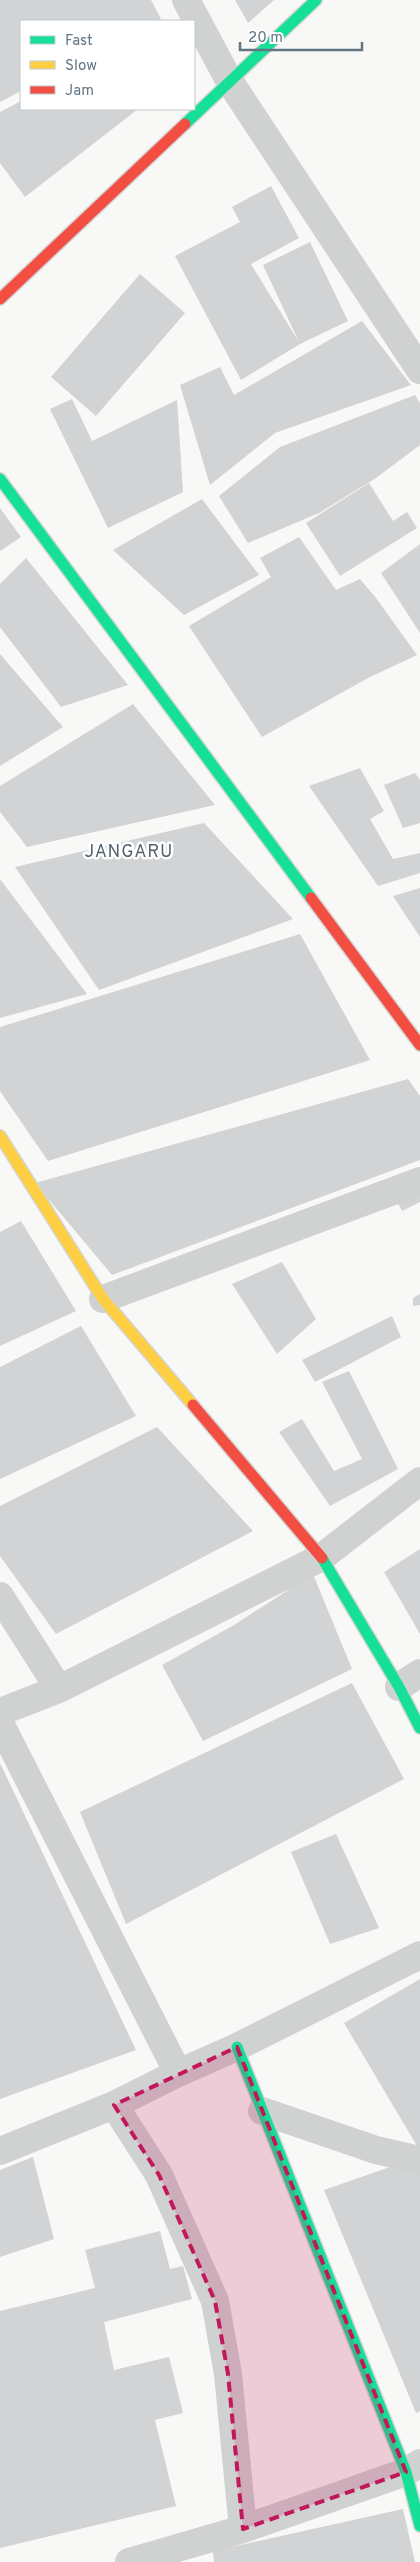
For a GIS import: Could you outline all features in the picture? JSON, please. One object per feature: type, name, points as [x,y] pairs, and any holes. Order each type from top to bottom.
[{"type":"street","points":[[186,0],[230,82],[420,370]]},
{"type":"street","points":[[1,297],[316,0]]},
{"type":"street","points":[[0,479],[420,1045]]},
{"type":"street","points":[[0,1136],[103,1299],[322,1557],[409,1680],[420,1728]]},
{"type":"street","points":[[103,1299],[420,1181]]},
{"type":"street","points":[[0,1712],[60,1689],[322,1557],[420,1481]]},
{"type":"street","points":[[0,1596],[60,1689]]},
{"type":"street","points":[[0,1723],[178,2073]]},
{"type":"street","points":[[0,2151],[114,2105],[178,2073],[237,2048],[420,1955]]},
{"type":"street","points":[[237,2048],[413,2467],[420,2526]]},
{"type":"street","points":[[114,2105],[159,2176],[215,2302],[228,2374],[243,2529]]},
{"type":"street","points":[[262,2111],[376,2150],[420,2160]]},
{"type":"street","points":[[129,2562],[243,2529],[413,2467]]},
{"type":"highlighted area","points":[[237,2047],[406,2472],[243,2529],[228,2374],[215,2301],[159,2175],[114,2105]]},
{"type":"building","points":[[0,0],[151,0],[161,19],[159,20],[20,20],[20,92],[0,102]]},
{"type":"building","points":[[235,0],[274,0],[248,23]]},
{"type":"building","points":[[20,102],[20,110],[137,110],[25,197],[0,163],[0,112]]},
{"type":"building","points":[[271,186],[299,238],[251,264],[299,342],[263,265],[310,242],[348,321],[300,344],[241,380],[175,256],[240,222],[232,207]]},
{"type":"building","points":[[140,274],[185,313],[96,416],[51,377]]},
{"type":"building","points":[[362,321],[411,385],[275,433],[210,485],[180,385],[220,367],[234,395]]},
{"type":"building","points":[[415,395],[420,403],[420,445],[376,478],[319,513],[248,543],[219,496],[280,447]]},
{"type":"building","points":[[72,399],[92,441],[177,400],[183,492],[108,528],[50,409]]},
{"type":"building","points":[[369,483],[393,521],[407,512],[417,528],[340,576],[306,523]]},
{"type":"building","points":[[202,499],[259,575],[184,615],[113,550]]},
{"type":"building","points":[[0,508],[21,537],[0,551]]},
{"type":"building","points":[[299,537],[336,590],[360,579],[417,655],[368,678],[262,737],[189,626],[271,577],[260,558]]},
{"type":"building","points":[[420,544],[420,633],[381,573]]},
{"type":"building","points":[[26,558],[128,685],[61,707],[0,627],[0,584]]},
{"type":"building","points":[[0,654],[63,727],[0,766]]},
{"type":"building","points":[[133,704],[215,805],[27,847],[0,812],[0,786]]},
{"type":"building","points":[[360,768],[384,811],[370,819],[393,859],[420,853],[420,873],[378,886],[309,786]]},
{"type":"building","points":[[415,773],[420,780],[420,823],[403,828],[384,785]]},
{"type":"building","points":[[204,823],[293,919],[99,990],[15,867]]},
{"type":"building","points":[[0,879],[87,994],[0,1018]]},
{"type":"building","points":[[420,888],[420,937],[393,896]]},
{"type":"building","points":[[300,934],[370,1060],[48,1161],[0,1091],[0,1027]]},
{"type":"building","points":[[408,1079],[420,1096],[420,1160],[112,1275],[35,1183]]},
{"type":"building","points":[[420,1184],[420,1202],[402,1211],[395,1198]]},
{"type":"building","points":[[21,1221],[76,1311],[0,1346],[0,1232]]},
{"type":"building","points":[[282,1262],[316,1319],[277,1354],[232,1284]]},
{"type":"building","points":[[420,1294],[420,1305],[413,1306],[413,1298]]},
{"type":"building","points":[[392,1316],[401,1337],[315,1382],[302,1360]]},
{"type":"building","points":[[81,1326],[136,1416],[0,1479],[0,1367]]},
{"type":"building","points":[[349,1371],[398,1469],[330,1506],[279,1432],[302,1419],[334,1471],[362,1459],[322,1382]]},
{"type":"building","points":[[157,1427],[253,1531],[56,1634],[0,1556],[0,1506]]},
{"type":"building","points":[[420,1549],[420,1634],[384,1572]]},
{"type":"building","points":[[313,1574],[352,1669],[203,1741],[162,1665],[234,1625]]},
{"type":"building","points":[[352,1683],[404,1779],[126,1924],[80,1812]]},
{"type":"building","points":[[0,1763],[136,2050],[0,2099]]},
{"type":"building","points":[[336,1834],[379,1928],[330,1944],[291,1852]]},
{"type":"building","points":[[420,1979],[420,2151],[344,2023]]},
{"type":"building","points":[[33,2157],[54,2239],[0,2257],[0,2170]]},
{"type":"building","points":[[416,2158],[420,2166],[420,2411],[416,2413],[324,2190]]},
{"type":"building","points":[[160,2231],[170,2269],[183,2266],[192,2299],[104,2322],[114,2370],[169,2357],[183,2413],[155,2420],[176,2506],[0,2548],[0,2311],[95,2288],[85,2250]]},
{"type":"building","points":[[403,2509],[415,2562],[214,2562],[213,2551]]},
{"type":"traffic: fast","points":[[185,124],[316,0]]},
{"type":"traffic: fast","points":[[0,479],[311,898]]},
{"type":"traffic: fast","points":[[322,1558],[399,1687],[420,1728]]},
{"type":"traffic: fast","points":[[237,2047],[406,2472],[420,2526]]},
{"type":"traffic: slow","points":[[0,1136],[103,1299],[193,1405]]},
{"type":"traffic: jam","points":[[0,299],[185,124]]},
{"type":"traffic: jam","points":[[311,898],[420,1045]]},
{"type":"traffic: jam","points":[[193,1405],[322,1558]]},
{"type":"district","name":"JANGARU","points":[[129,851]]}]
